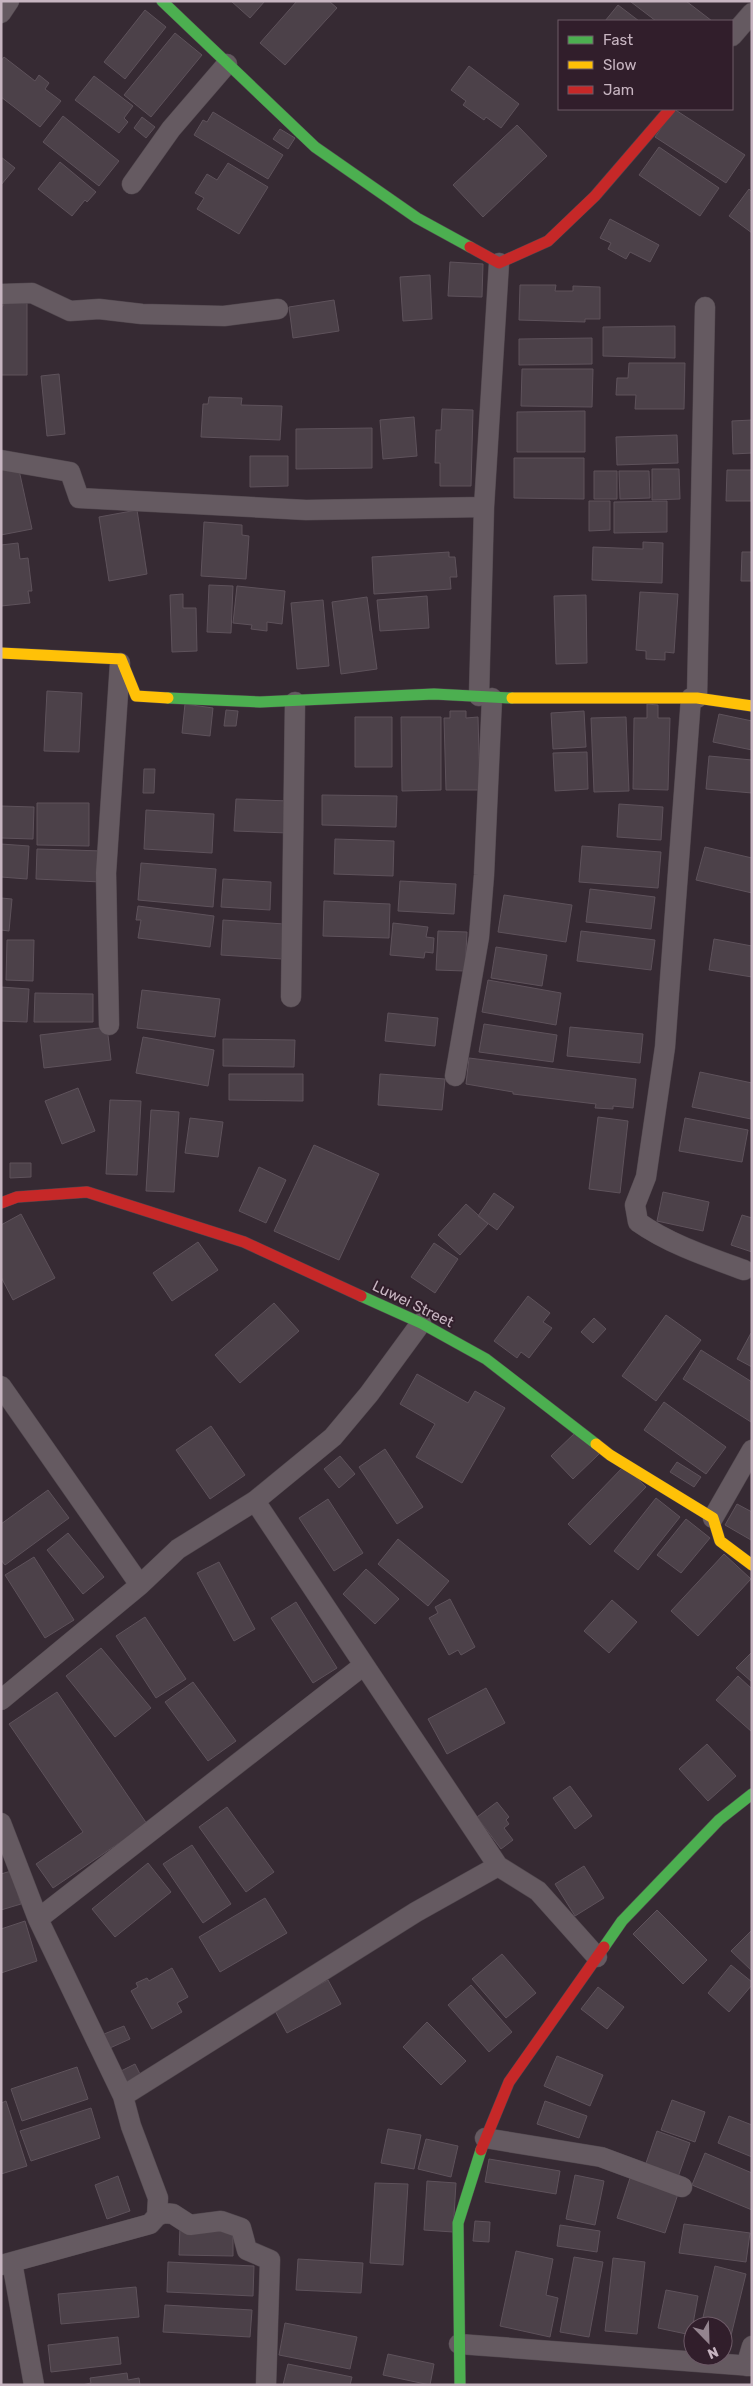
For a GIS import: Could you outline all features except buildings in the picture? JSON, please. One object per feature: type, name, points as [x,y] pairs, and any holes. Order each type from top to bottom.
[{"type":"street","points":[[1,13],[9,1]]},
{"type":"street","points":[[162,1],[314,147],[417,218],[499,263]]},
{"type":"street","points":[[733,35],[752,12]]},
{"type":"street","points":[[132,184],[171,129],[227,64]]},
{"type":"street","points":[[499,263],[548,241],[595,196],[669,110]]},
{"type":"street","points":[[455,1076],[479,937],[484,875],[484,508],[499,263]]},
{"type":"street","points":[[1,294],[32,293],[70,311],[98,309],[142,314],[224,316],[278,309]]},
{"type":"street","points":[[705,307],[694,698],[665,1047],[646,1177],[635,1205],[638,1222],[649,1230],[698,1253],[744,1270]]},
{"type":"street","points":[[1,460],[70,472],[79,498],[306,510],[484,508]]},
{"type":"street","points":[[1,653],[120,659]]},
{"type":"street","points":[[120,659],[136,696],[260,702],[295,702],[434,694],[485,697],[694,698],[752,706]]},
{"type":"street","points":[[109,1025],[106,873],[120,659]]},
{"type":"street","points":[[291,997],[295,702]]},
{"type":"street","name":"Luwei Street","points":[[1,1203],[17,1197],[87,1192],[244,1242],[421,1322],[486,1359],[610,1455],[713,1518]]},
{"type":"street","points":[[1,1700],[140,1585],[178,1549],[255,1501],[333,1436],[369,1394],[421,1322]]},
{"type":"street","points":[[1,1386],[140,1585]]},
{"type":"street","points":[[752,1450],[713,1518],[720,1541],[752,1565]]},
{"type":"street","points":[[255,1501],[498,1866],[538,1891],[597,1957]]},
{"type":"street","points":[[38,1919],[364,1665]]},
{"type":"street","points":[[460,2385],[458,2223],[485,2138],[509,2082],[622,1922],[719,1820],[752,1794]]},
{"type":"street","points":[[1,1823],[38,1919],[123,2096],[131,2126],[158,2198],[157,2216]]},
{"type":"street","points":[[123,2096],[416,1912],[498,1866]]},
{"type":"street","points":[[485,2138],[600,2157],[682,2187]]},
{"type":"street","points":[[34,2385],[6,2264],[150,2224],[157,2216],[164,2213],[172,2214],[190,2225],[221,2221],[241,2228],[247,2250],[270,2260],[266,2385]]},
{"type":"street","points":[[459,2344],[749,2366],[752,2346]]},
{"type":"traffic: fast","points":[[162,1],[315,147],[417,218],[470,247]]},
{"type":"traffic: fast","points":[[168,698],[260,702],[434,694],[512,698]]},
{"type":"traffic: fast","points":[[361,1296],[421,1323],[486,1359],[596,1444]]},
{"type":"traffic: fast","points":[[604,1947],[622,1921],[719,1820],[752,1794]]},
{"type":"traffic: fast","points":[[460,2385],[458,2223],[481,2150]]},
{"type":"traffic: slow","points":[[1,653],[121,659],[136,696],[168,698]]},
{"type":"traffic: slow","points":[[512,698],[697,698],[752,706]]},
{"type":"traffic: slow","points":[[596,1444],[610,1455],[713,1518],[720,1541],[752,1565]]},
{"type":"traffic: jam","points":[[470,247],[499,263],[548,241],[595,196],[669,110]]},
{"type":"traffic: jam","points":[[1,1203],[17,1197],[87,1192],[244,1242],[361,1296]]},
{"type":"traffic: jam","points":[[481,2150],[509,2082],[604,1947]]}]
